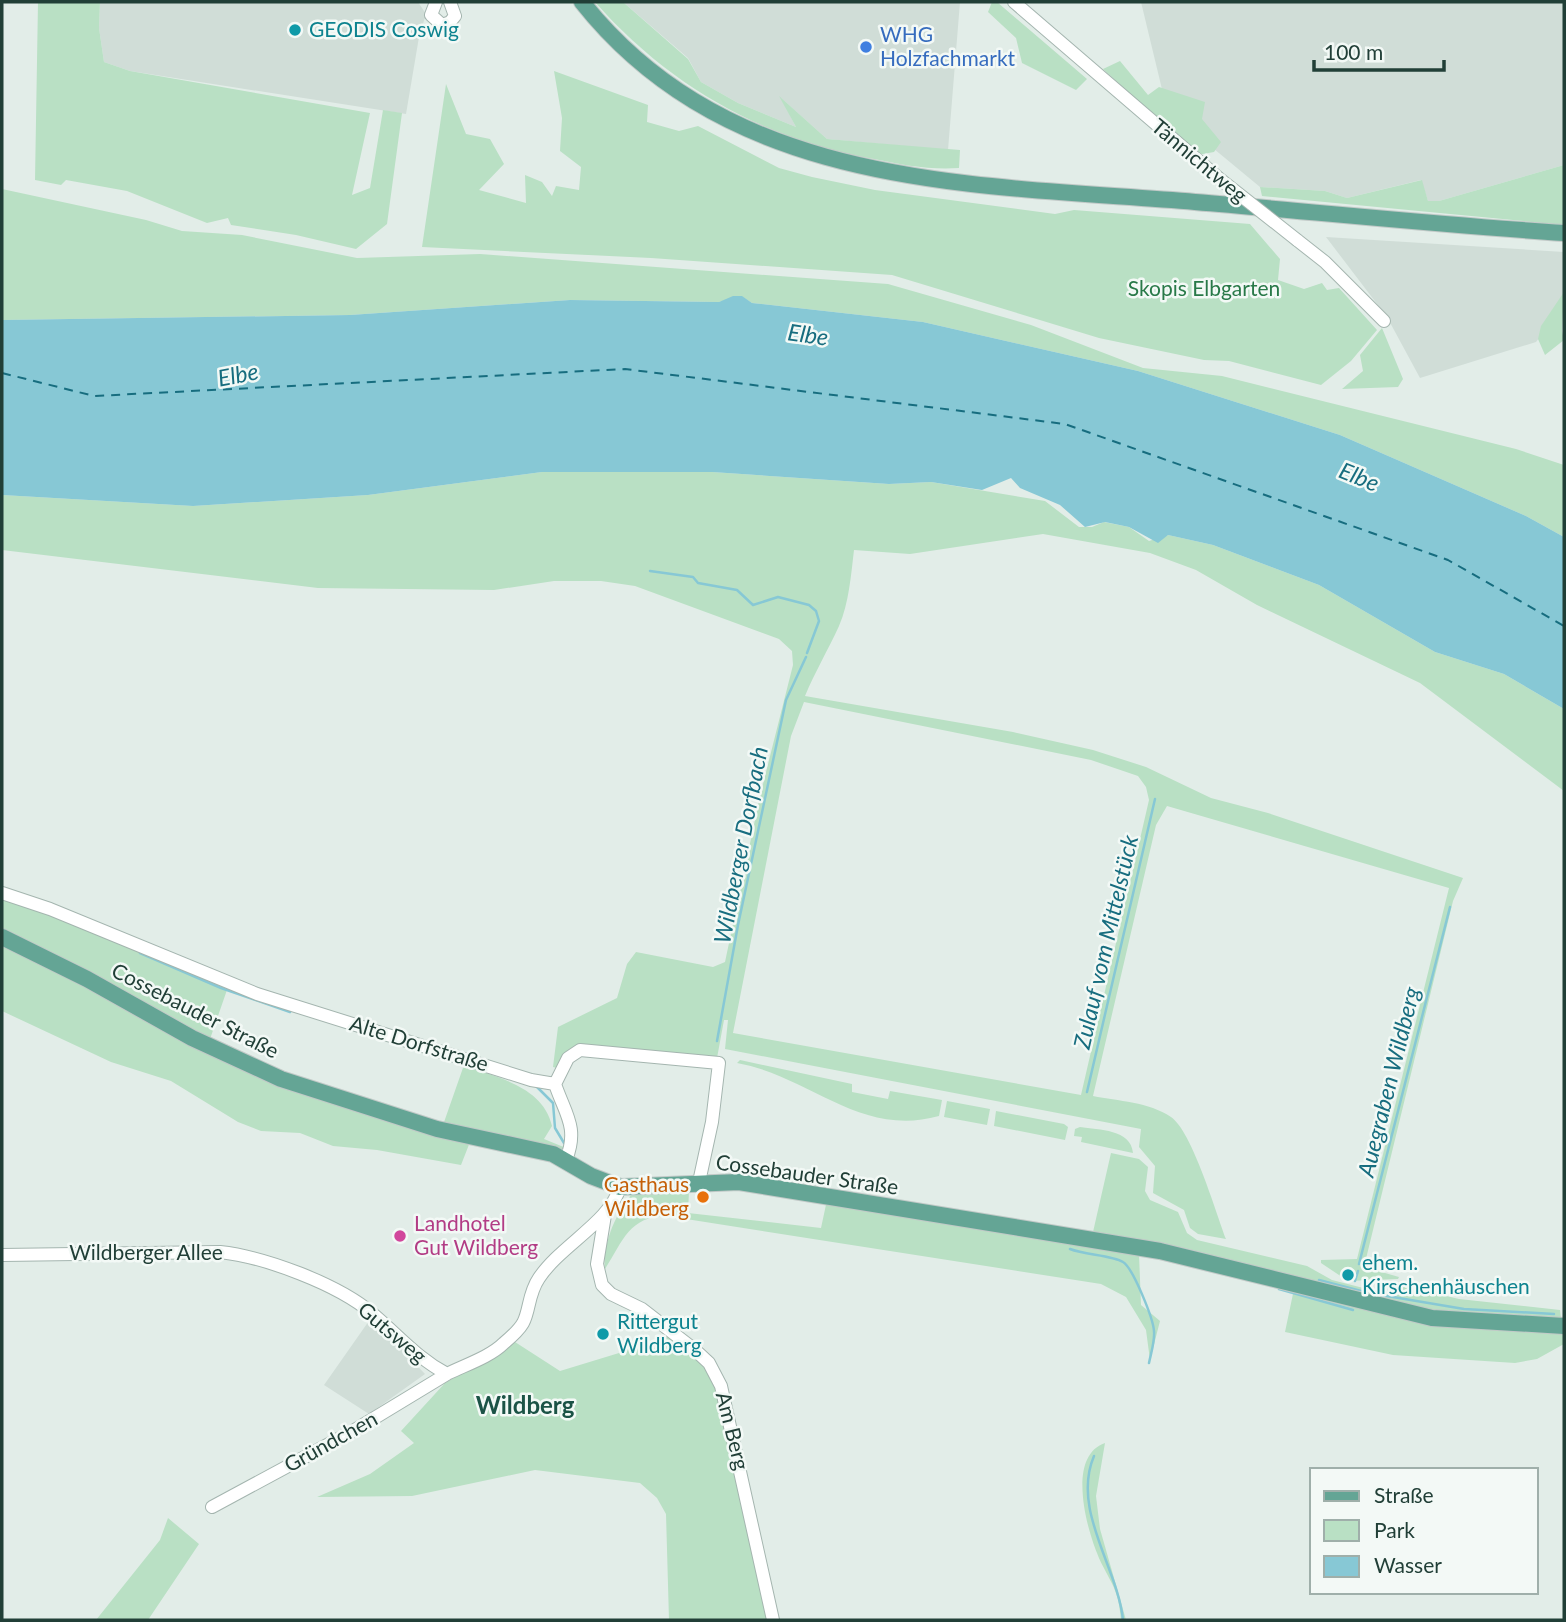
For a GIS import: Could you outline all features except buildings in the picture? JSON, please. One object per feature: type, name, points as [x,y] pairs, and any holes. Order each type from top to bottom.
[{"type":"main road","points":[[582,2],[637,58],[685,95],[743,127],[827,160],[942,181],[1564,233]]},
{"type":"main road","name":"Cossebauder Straße","points":[[2,937],[87,979],[192,1038],[281,1079],[437,1129],[540,1150],[566,1160],[591,1176],[620,1187],[738,1182],[1160,1251],[1432,1318],[1564,1326]]},
{"type":"street","points":[[431,4],[435,22],[446,24],[455,16],[450,2]]},
{"type":"street","name":"Tännichtweg","points":[[1014,2],[1221,180],[1325,262],[1384,321]]},
{"type":"street","name":"Alte Dorfstraße","points":[[2,892],[257,994],[531,1080],[555,1084]]},
{"type":"street","points":[[566,1160],[571,1147],[572,1123],[566,1115],[555,1084],[568,1058],[580,1050],[719,1063],[712,1122],[699,1182]]},
{"type":"street","name":"Gutsweg","points":[[287,1269],[352,1299],[375,1315],[423,1361],[447,1374],[502,1346],[523,1323],[527,1303],[540,1276],[585,1229],[605,1215],[616,1200],[620,1187]]},
{"type":"street","name":"Am Berg","points":[[605,1215],[597,1264],[602,1285],[619,1299],[642,1309],[695,1350],[709,1363],[721,1386],[773,1620]]},
{"type":"street","name":"Wildberger Allee","points":[[2,1255],[220,1252],[248,1255],[287,1269]]},
{"type":"street","name":"Gründchen","points":[[212,1507],[353,1431],[447,1374]]},
{"type":"shaded area","points":[[100,2],[418,2],[426,14],[419,37],[406,114],[130,71],[104,62],[99,28]]},
{"type":"shaded area","points":[[623,2],[960,2],[948,150],[827,139],[781,98],[796,127],[738,103],[701,82],[688,58]]},
{"type":"shaded area","points":[[1141,2],[1564,2],[1564,165],[1439,201],[1428,201],[1421,180],[1347,198],[1325,191],[1260,187],[1167,110]]},
{"type":"shaded area","points":[[1326,237],[1564,252],[1564,306],[1536,342],[1420,378],[1387,317]]},
{"type":"shaded area","points":[[371,1318],[425,1374],[369,1414],[324,1385]]},
{"type":"green space","points":[[38,2],[100,2],[99,28],[104,62],[130,71],[370,113],[352,195],[370,188],[383,110],[402,113],[387,224],[356,249],[296,235],[231,225],[228,218],[207,223],[127,191],[66,180],[61,185],[35,180]]},
{"type":"green space","points":[[595,2],[623,2],[688,59],[701,82],[738,103],[796,127],[779,96],[827,139],[960,150],[959,168],[906,165],[833,150],[756,123],[687,83],[654,59]]},
{"type":"green space","points":[[992,2],[997,2],[1087,79],[1076,90],[1022,63],[1016,38],[988,12]]},
{"type":"green space","points":[[1120,61],[1148,95],[1159,87],[1205,102],[1202,119],[1221,142],[1214,152],[1197,155],[1103,69]]},
{"type":"green space","name":"Skopis Elbgarten","points":[[554,71],[648,105],[647,122],[679,131],[698,126],[779,168],[812,177],[875,190],[1055,214],[1074,210],[1250,224],[1280,259],[1278,280],[1304,289],[1322,283],[1327,290],[1339,288],[1377,330],[1351,361],[1321,385],[1229,361],[1204,360],[1099,338],[892,275],[651,258],[422,247],[446,84],[466,134],[490,139],[504,164],[479,190],[526,203],[525,175],[542,182],[552,196],[556,186],[579,190],[581,167],[560,151],[562,118]]},
{"type":"green space","points":[[1564,165],[1564,225],[1262,196],[1260,187],[1325,191],[1347,198],[1422,180],[1428,201],[1439,201]]},
{"type":"green space","points":[[2,189],[146,220],[182,231],[242,235],[357,258],[480,254],[888,284],[1031,325],[1143,368],[1222,376],[1516,449],[1564,465],[1564,537],[1526,516],[1340,435],[1138,371],[923,322],[752,303],[741,296],[719,302],[570,300],[350,315],[2,320]]},
{"type":"green space","points":[[1564,292],[1564,340],[1545,355],[1538,339],[1541,326]]},
{"type":"green space","points":[[1382,328],[1403,379],[1398,387],[1342,389],[1363,371],[1360,355]]},
{"type":"green space","points":[[542,472],[712,472],[889,484],[931,482],[1045,501],[1079,527],[1092,527],[1104,522],[1129,527],[1149,541],[1168,535],[1213,545],[1319,585],[1435,652],[1504,674],[1564,709],[1564,791],[1420,683],[1257,605],[1196,570],[1150,553],[1043,534],[910,554],[854,550],[842,617],[805,696],[1013,732],[1093,750],[1146,767],[1211,798],[1268,813],[1463,878],[1453,901],[1364,1267],[1399,1277],[1398,1279],[1348,1281],[1321,1263],[1321,1260],[1357,1259],[1449,888],[1167,806],[1156,825],[1093,1096],[1153,1108],[1171,1117],[1179,1125],[1195,1155],[1226,1239],[1198,1234],[1190,1228],[1184,1210],[1153,1193],[1155,1166],[1139,1147],[1141,1129],[725,1049],[728,1020],[724,1020],[717,1058],[581,1044],[557,1068],[553,1067],[558,1027],[617,998],[627,964],[636,952],[713,967],[725,962],[760,796],[793,665],[792,651],[779,639],[635,586],[601,581],[554,581],[494,590],[318,588],[2,550],[2,495],[193,506],[368,495]],"holes":[[[804,702],[1091,760],[1138,776],[1146,787],[1149,800],[1081,1095],[733,1033],[791,736]]]},
{"type":"green space","points":[[2,895],[228,987],[209,1042],[2,931]]},
{"type":"green space","points":[[2,942],[190,1043],[470,1142],[461,1165],[377,1150],[333,1146],[300,1133],[261,1131],[238,1122],[171,1081],[111,1062],[2,1011]]},
{"type":"green space","points":[[740,1060],[852,1084],[852,1092],[888,1099],[890,1091],[942,1100],[939,1116],[911,1121],[884,1119],[836,1103],[763,1070],[737,1063]]},
{"type":"green space","points":[[464,1065],[517,1085],[539,1101],[552,1126],[544,1139],[566,1148],[561,1151],[443,1125]]},
{"type":"green space","points":[[947,1101],[990,1109],[987,1125],[944,1117]]},
{"type":"green space","points":[[996,1111],[1064,1124],[1068,1127],[1065,1140],[994,1126]]},
{"type":"green space","points":[[1080,1127],[1120,1135],[1127,1139],[1133,1153],[1081,1142],[1082,1137],[1074,1136],[1075,1129]]},
{"type":"green space","points":[[1111,1153],[1139,1159],[1148,1167],[1145,1191],[1150,1200],[1178,1212],[1187,1233],[1197,1240],[1307,1266],[1332,1280],[1383,1293],[1400,1285],[1459,1299],[1560,1310],[1561,1319],[1433,1312],[1184,1248],[1093,1232]]},
{"type":"green space","points":[[689,1191],[688,1213],[821,1228],[827,1200],[1139,1254],[1141,1305],[1160,1321],[1150,1360],[1146,1330],[1126,1297],[1101,1284],[667,1216],[654,1217],[635,1225],[605,1269],[611,1230],[631,1195]]},
{"type":"green space","points":[[1294,1289],[1436,1326],[1564,1333],[1564,1344],[1537,1359],[1515,1363],[1393,1355],[1285,1332]]},
{"type":"green space","points":[[668,1335],[704,1364],[718,1392],[769,1620],[669,1620],[666,1514],[657,1498],[640,1483],[535,1470],[412,1496],[317,1497],[370,1474],[414,1443],[401,1431],[445,1383],[515,1342],[560,1371],[619,1353],[632,1344],[647,1356]]},
{"type":"green space","points":[[1105,1443],[1096,1496],[1100,1529],[1126,1620],[1121,1620],[1116,1593],[1099,1558],[1085,1510],[1083,1476],[1086,1462],[1093,1450]]},
{"type":"green space","points":[[168,1518],[199,1544],[148,1620],[96,1620],[160,1540]]},
{"type":"water","name":"Elbe","points":[[733,296],[742,296],[752,303],[923,322],[1138,371],[1340,435],[1526,516],[1564,537],[1564,709],[1504,674],[1435,652],[1319,585],[1213,545],[1168,535],[1158,543],[1129,527],[1105,522],[1085,527],[1060,505],[1020,488],[1011,478],[982,490],[931,482],[889,484],[712,472],[542,472],[368,495],[193,506],[2,495],[2,320],[350,315],[570,300],[719,302]]},
{"type":"waterway","name":"Wildberger Dorfbach","points":[[650,571],[693,577],[698,583],[737,590],[753,605],[778,597],[809,605],[816,611],[819,621],[807,653]]},
{"type":"waterway","name":"Wildberger Dorfbach","points":[[717,1041],[738,925],[786,700],[806,657]]},
{"type":"waterway","name":"Zulauf vom Mittelstück","points":[[1087,1092],[1155,799]]},
{"type":"waterway","name":"Auegraben Wildberg","points":[[1359,1264],[1450,907]]},
{"type":"waterway","points":[[140,953],[221,988],[290,1012]]},
{"type":"waterway","points":[[536,1086],[553,1103],[555,1128],[564,1143]]},
{"type":"waterway","name":"Zulauf vom Mittelstück","points":[[1070,1249],[1123,1262],[1132,1273],[1153,1325],[1154,1339],[1149,1363]]},
{"type":"waterway","name":"Auegraben Wildberg","points":[[1355,1281],[1358,1271]]},
{"type":"waterway","points":[[1319,1280],[1365,1292]]},
{"type":"waterway","points":[[1279,1289],[1353,1310]]},
{"type":"waterway","name":"Auegraben Wildberg","points":[[1375,1294],[1464,1309],[1554,1314]]},
{"type":"waterway","name":"Zulauf vom Mittelstück","points":[[1094,1456],[1088,1476],[1088,1497],[1123,1620]]},
{"type":"ferry route","points":[[2,373],[94,396],[625,369],[1065,424],[1448,560],[1564,626]]},
{"type":"place","name":"GEODIS Coswig","points":[[295,30]]},
{"type":"place","name":"WHG Holzfachmarkt","points":[[866,47]]},
{"type":"place","name":"Gasthaus Wildberg","points":[[703,1197]]},
{"type":"place","name":"Landhotel Gut Wildberg","points":[[400,1236]]},
{"type":"place","name":"ehem. Kirschenhäuschen","points":[[1348,1275]]},
{"type":"place","name":"Rittergut Wildberg","points":[[603,1334]]},
{"type":"district","name":"Wildberg","points":[[525,1406]]}]
